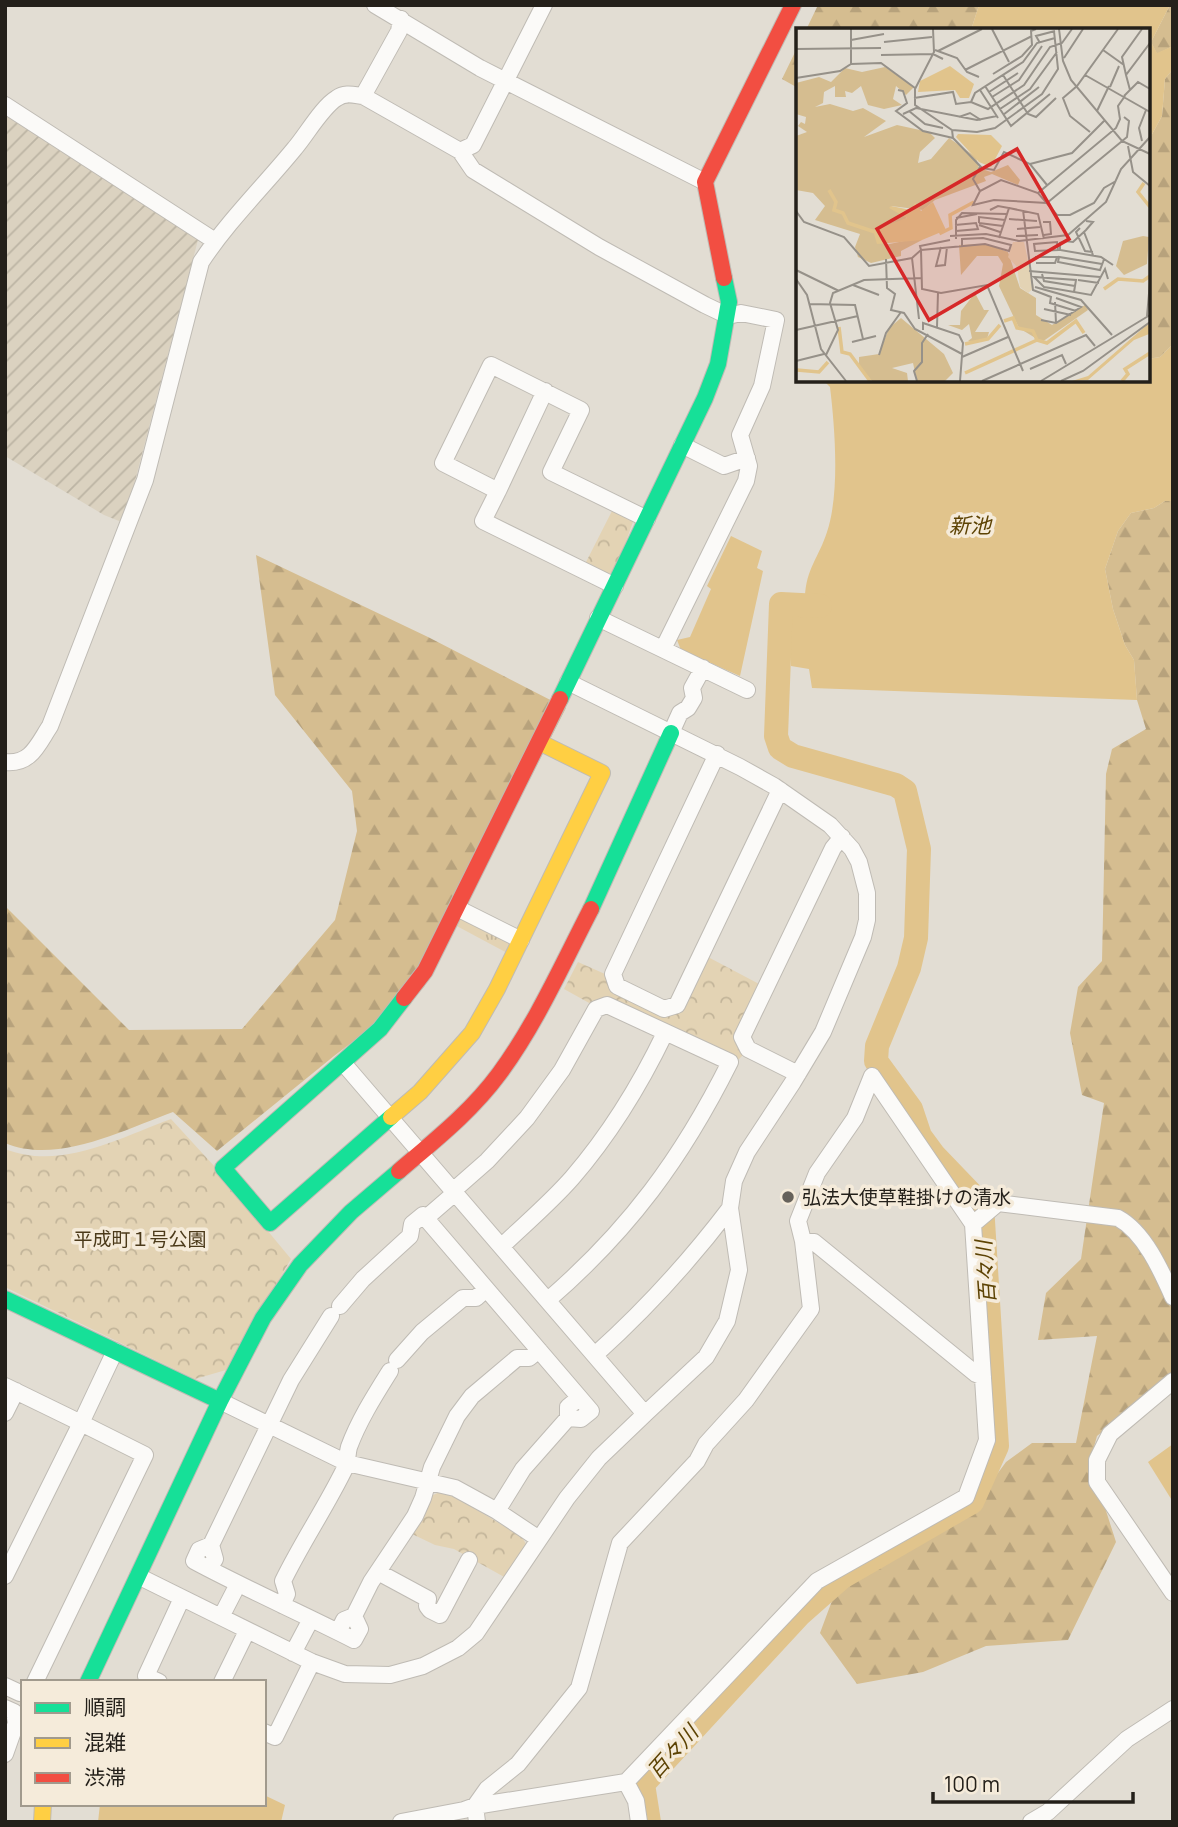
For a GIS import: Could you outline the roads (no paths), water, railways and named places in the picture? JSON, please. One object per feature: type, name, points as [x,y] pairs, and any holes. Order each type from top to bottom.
[{"type":"street","points":[[375,5],[506,80],[705,182]]},
{"type":"street","points":[[460,151],[473,145],[544,5]]},
{"type":"street","points":[[539,742],[602,774],[497,989],[472,1033],[420,1092],[270,1223],[223,1168],[380,1030],[414,987],[430,961],[539,742],[713,380],[729,302],[705,182],[793,5]]},
{"type":"street","points":[[363,96],[400,31],[401,19]]},
{"type":"street","points":[[5,762],[14,763],[28,759],[50,726],[145,480],[201,262],[215,241],[337,97],[348,94],[363,96],[460,151],[473,170],[609,253],[728,316],[741,313],[776,320],[762,386],[740,435],[749,466],[746,481],[663,649]]},
{"type":"street","points":[[5,105],[215,241]]},
{"type":"street","points":[[498,491],[443,463],[491,365],[582,410],[551,472],[647,519]]},
{"type":"street","points":[[545,391],[483,521],[615,586]]},
{"type":"street","points":[[682,445],[724,466],[747,457]]},
{"type":"street","points":[[598,618],[747,690]]},
{"type":"street","points":[[89,1680],[220,1401],[263,1318],[300,1265],[351,1212],[422,1153],[479,1098],[520,1043],[605,880],[680,713],[688,708],[694,698],[692,688],[703,668]]},
{"type":"street","points":[[138,1576],[312,1662],[345,1674],[390,1675],[423,1666],[458,1648],[476,1633],[567,1498],[599,1458],[706,1357],[727,1321],[739,1270],[730,1208],[734,1181],[741,1162],[798,1074],[827,1022],[863,937],[867,920],[867,893],[863,875],[852,849],[842,837],[830,825],[780,790],[716,754],[568,681]]},
{"type":"street","points":[[716,754],[613,974],[617,986],[664,1009],[677,1005],[780,790]]},
{"type":"street","points":[[798,1074],[748,1049],[743,1037],[833,848],[842,837]]},
{"type":"street","points":[[457,908],[522,940]]},
{"type":"street","points":[[430,1223],[455,1191],[497,1151],[534,1109],[562,1070],[596,1009],[607,1005],[730,1062],[702,1117],[650,1196],[602,1250],[548,1300]]},
{"type":"street","points":[[502,1246],[549,1203],[587,1159],[625,1107],[665,1033]]},
{"type":"street","points":[[344,1064],[645,1414]]},
{"type":"street","points":[[401,1822],[464,1810],[476,1814],[626,1782],[817,1581],[966,1497],[988,1440],[973,1224],[872,1076],[855,1118],[817,1172],[798,1221],[811,1309],[746,1400],[706,1444],[697,1461],[620,1542],[579,1688],[518,1764],[487,1789],[476,1814]]},
{"type":"street","points":[[973,1224],[999,1203],[1118,1218],[1130,1224],[1162,1272],[1173,1297]]},
{"type":"street","points":[[596,1354],[660,1294],[730,1208]]},
{"type":"street","points":[[497,1511],[523,1469],[568,1418],[581,1419],[591,1411],[534,1343],[423,1215],[412,1224],[410,1236],[363,1279],[335,1311],[303,1358],[211,1545],[199,1550],[194,1561],[338,1632],[344,1620],[354,1616],[378,1572],[415,1516],[444,1440],[457,1416],[472,1396],[517,1358],[529,1358],[534,1343]]},
{"type":"street","points":[[803,1241],[814,1242],[983,1377]]},
{"type":"street","points":[[282,1605],[287,1594],[283,1581],[302,1541],[347,1464],[348,1450],[360,1423],[394,1365],[422,1332],[463,1298],[476,1298],[481,1283]]},
{"type":"street","points":[[5,1298],[347,1464],[455,1488],[497,1511],[539,1539]]},
{"type":"street","points":[[5,1576],[116,1351]]},
{"type":"street","points":[[1173,1381],[1110,1434],[1097,1460],[1097,1482],[1173,1592]]},
{"type":"street","points":[[5,1413],[10,1389],[145,1455],[36,1680]]},
{"type":"street","points":[[378,1572],[428,1599],[427,1606],[440,1615],[468,1560]]},
{"type":"street","points":[[266,1598],[272,1585],[283,1581]]},
{"type":"street","points":[[221,1617],[237,1584]]},
{"type":"street","points":[[155,1680],[146,1676],[182,1598]]},
{"type":"street","points":[[293,1653],[311,1619]]},
{"type":"street","points":[[223,1680],[247,1631]]},
{"type":"street","points":[[266,1733],[275,1737],[312,1662]]},
{"type":"street","points":[[5,1686],[21,1693]]},
{"type":"street","points":[[5,1708],[14,1713],[16,1723],[5,1754]]},
{"type":"street","points":[[1031,1822],[1048,1812],[1127,1739],[1173,1709]]},
{"type":"street","points":[[626,1782],[636,1801],[639,1822]]},
{"type":"water","points":[[979,5],[1170,5],[1151,42],[1157,53],[1173,46],[1173,69],[1165,79],[1162,116],[1150,138],[1150,28],[972,28]]},
{"type":"water","name":"新池","points":[[1173,344],[1173,501],[1165,501],[1154,508],[1131,513],[1118,531],[1105,569],[1113,609],[1125,645],[1134,660],[1137,700],[812,688],[809,669],[791,666],[788,598],[805,597],[810,571],[827,532],[834,499],[833,421],[830,387],[825,382],[1150,382],[1150,359],[1160,357]]},
{"type":"water","points":[[731,536],[762,551],[757,568],[763,571],[740,676],[681,650],[677,640],[690,637],[711,589],[707,586]]},
{"type":"water","points":[[1173,1444],[1173,1502],[1148,1462]]},
{"type":"water","points":[[266,1796],[285,1805],[281,1822],[98,1822],[100,1806],[266,1806]]},
{"type":"waterway","name":"百々川","points":[[649,1822],[643,1784],[799,1615],[842,1577],[972,1502],[997,1446],[982,1205],[934,1155],[920,1136],[911,1109],[876,1061],[877,1046],[909,968],[916,938],[919,849],[905,791],[896,785],[793,756],[780,748],[776,736],[781,604],[820,606]]},
{"type":"place","name":"弘法大使草鞋掛けの清水","points":[[788,1197]]},
{"type":"park label","name":"平成町１号公園","points":[[140,1239]]}]
